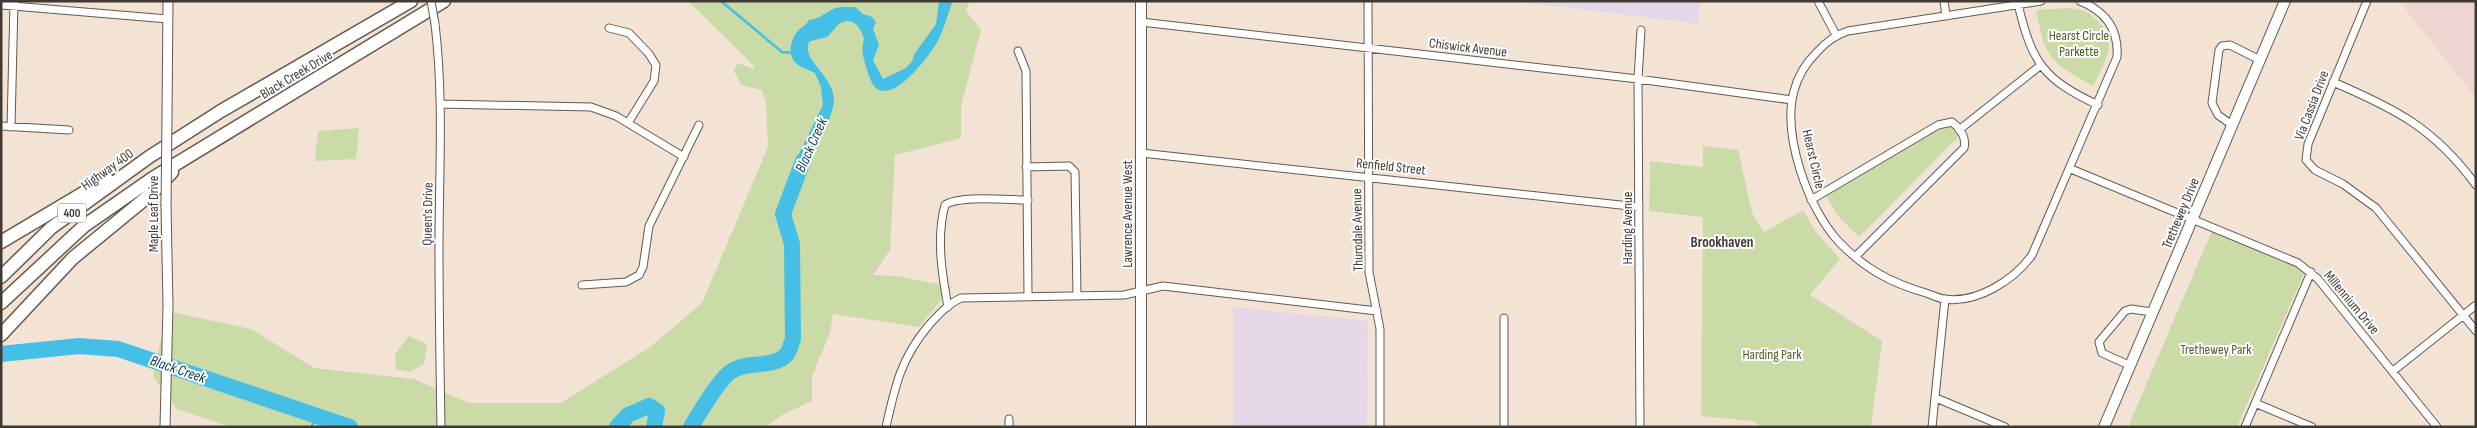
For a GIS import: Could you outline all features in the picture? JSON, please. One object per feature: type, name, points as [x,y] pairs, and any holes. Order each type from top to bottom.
[{"type":"highway","name":"Black Creek Drive","points":[[164,148],[221,111],[411,1]]},
{"type":"highway","name":"Black Creek Drive","points":[[1,303],[84,226],[162,172],[444,1]]},
{"type":"highway","name":"Highway 400","points":[[1,277],[51,228],[164,148]]},
{"type":"highway","points":[[1,242],[97,184],[149,157]]},
{"type":"highway","points":[[4,332],[73,258],[151,194],[184,159]]},
{"type":"main road","name":"Lawrence Avenue West","points":[[1141,1],[1141,427]]},
{"type":"main road","name":"Trethewey Drive","points":[[2104,427],[2285,1]]},
{"type":"street","name":"Maple Leaf Drive","points":[[165,427],[168,305],[166,206],[168,1]]},
{"type":"street","name":"Queen's Drive","points":[[431,1],[440,67],[441,104],[439,248],[441,427]]},
{"type":"street","name":"Thurodale Avenue","points":[[1368,1],[1369,272],[1380,329],[1380,427]]},
{"type":"street","points":[[1818,1],[1836,35]]},
{"type":"street","points":[[1944,1],[1946,16]]},
{"type":"street","name":"Hearst Circle","points":[[2041,1],[1872,26],[1836,35],[1807,63],[1799,76],[1792,100],[1792,118],[1796,153],[1804,184],[1811,200],[1823,222],[1855,257],[1899,285],[1945,299],[1964,298],[2001,284],[2020,270],[2032,255],[2071,168],[2117,57],[2117,38],[2104,16],[2080,1]]},
{"type":"street","name":"Via Cassia Drive","points":[[2366,1],[2308,144],[2306,160],[2314,170],[2343,184],[2376,208],[2476,331]]},
{"type":"street","points":[[1,5],[14,3],[168,20]]},
{"type":"street","points":[[11,126],[14,3]]},
{"type":"street","points":[[2018,4],[2022,25],[2041,65],[2057,82],[2098,105]]},
{"type":"street","name":"Chiswick Avenue","points":[[1141,22],[1638,79],[1792,100]]},
{"type":"street","points":[[609,28],[628,33],[649,54],[656,65],[654,81],[628,123]]},
{"type":"street","name":"Harding Avenue","points":[[1640,427],[1638,79],[1641,30]]},
{"type":"street","points":[[2232,125],[2218,115],[2212,103],[2219,50],[2222,46],[2230,45],[2260,60]]},
{"type":"street","points":[[1018,51],[1026,71],[1028,296]]},
{"type":"street","points":[[1959,130],[2041,65]]},
{"type":"street","points":[[2334,82],[2397,111],[2443,146],[2476,185]]},
{"type":"street","points":[[441,104],[578,105],[606,112],[684,157]]},
{"type":"street","points":[[1811,200],[1938,125],[1952,122],[1959,130],[1965,140],[1964,148],[1855,257]]},
{"type":"street","points":[[582,285],[626,282],[639,275],[644,262],[649,226],[699,125]]},
{"type":"street","points":[[1,126],[69,130]]},
{"type":"street","name":"Renfield Street","points":[[1140,153],[1640,206]]},
{"type":"street","points":[[1026,167],[1068,166],[1075,172],[1077,296]]},
{"type":"street","points":[[2071,168],[2193,219]]},
{"type":"street","points":[[948,306],[942,277],[941,241],[945,205],[949,202],[968,200],[1028,200]]},
{"type":"street","name":"Millennium Drive","points":[[2193,219],[2298,263],[2310,272],[2437,427]]},
{"type":"street","points":[[2245,427],[2310,272]]},
{"type":"street","points":[[886,427],[902,365],[922,334],[948,306],[961,298],[971,296],[1124,295],[1163,286],[1377,311]]},
{"type":"street","points":[[1932,427],[1945,299]]},
{"type":"street","points":[[2393,371],[2476,305]]},
{"type":"street","points":[[2129,366],[2102,352],[2099,342],[2125,312],[2131,309],[2152,312]]},
{"type":"street","points":[[1504,318],[1504,427]]},
{"type":"street","points":[[1936,398],[2005,427]]},
{"type":"street","points":[[2255,403],[2312,427]]},
{"type":"street","points":[[1009,418],[1010,427]]},
{"type":"shaded area","points":[[1509,1],[1699,1],[1699,24],[1539,4]]},
{"type":"shaded area","points":[[2399,1],[2476,1],[2476,98]]},
{"type":"shaded area","points":[[1233,307],[1368,321],[1367,427],[1233,427]]},
{"type":"green space","points":[[688,1],[970,1],[966,11],[981,30],[961,106],[961,138],[895,155],[890,250],[873,275],[897,276],[952,287],[919,327],[833,314],[830,333],[812,376],[812,401],[780,416],[765,427],[231,427],[177,409],[153,377],[167,311],[251,329],[314,368],[414,379],[469,403],[561,403],[650,347],[702,303],[768,147],[766,103],[762,90],[741,85],[734,71],[737,63],[754,69],[754,66]]},
{"type":"green space","name":"Hearst Circle Parkette","points":[[2069,8],[2091,14],[2104,28],[2108,36],[2108,53],[2093,86],[2058,64],[2047,49],[2043,39],[2036,10]]},
{"type":"green space","points":[[1944,126],[1955,126],[1959,136],[1859,237],[1837,215],[1824,192]]},
{"type":"green space","points":[[359,128],[356,159],[315,161],[318,131]]},
{"type":"green space","name":"Harding Park","points":[[1703,146],[1738,150],[1752,213],[1764,232],[1803,210],[1815,231],[1840,259],[1810,295],[1882,341],[1871,427],[1763,427],[1753,421],[1701,416],[1703,217],[1649,211],[1650,161],[1703,167]]},
{"type":"green space","name":"Trethewey Park","points":[[2212,231],[2305,271],[2237,427],[2128,427]]},
{"type":"green space","points":[[409,336],[427,344],[424,364],[410,372],[396,369],[395,354]]},
{"type":"water","points":[[939,1],[953,1],[939,39],[913,73],[893,89],[883,91],[875,87],[869,76],[864,58],[863,35],[856,24],[848,21],[844,22],[838,25],[828,36],[809,42],[808,49],[813,62],[833,91],[833,109],[800,183],[790,180],[792,168],[823,105],[821,87],[815,73],[799,65],[792,57],[791,48],[795,34],[809,20],[833,9],[855,7],[863,14],[872,17],[876,22],[873,29],[879,45],[873,60],[883,79],[906,68],[912,61],[915,53],[936,24]]},
{"type":"waterway","points":[[721,1],[782,52],[793,53]]},
{"type":"waterway","name":"Black Creek","points":[[691,427],[714,391],[729,373],[743,366],[774,362],[781,359],[789,351],[793,339],[792,244],[783,214],[803,161]]},
{"type":"waterway","name":"Black Creek","points":[[1,354],[79,346],[118,349],[350,427]]},
{"type":"waterway","name":"Black Creek","points":[[617,427],[628,415],[649,406],[657,411],[654,427]]},
{"type":"waterway","points":[[312,427],[315,415]]},
{"type":"district","name":"Brookhaven","points":[[1722,242]]}]
